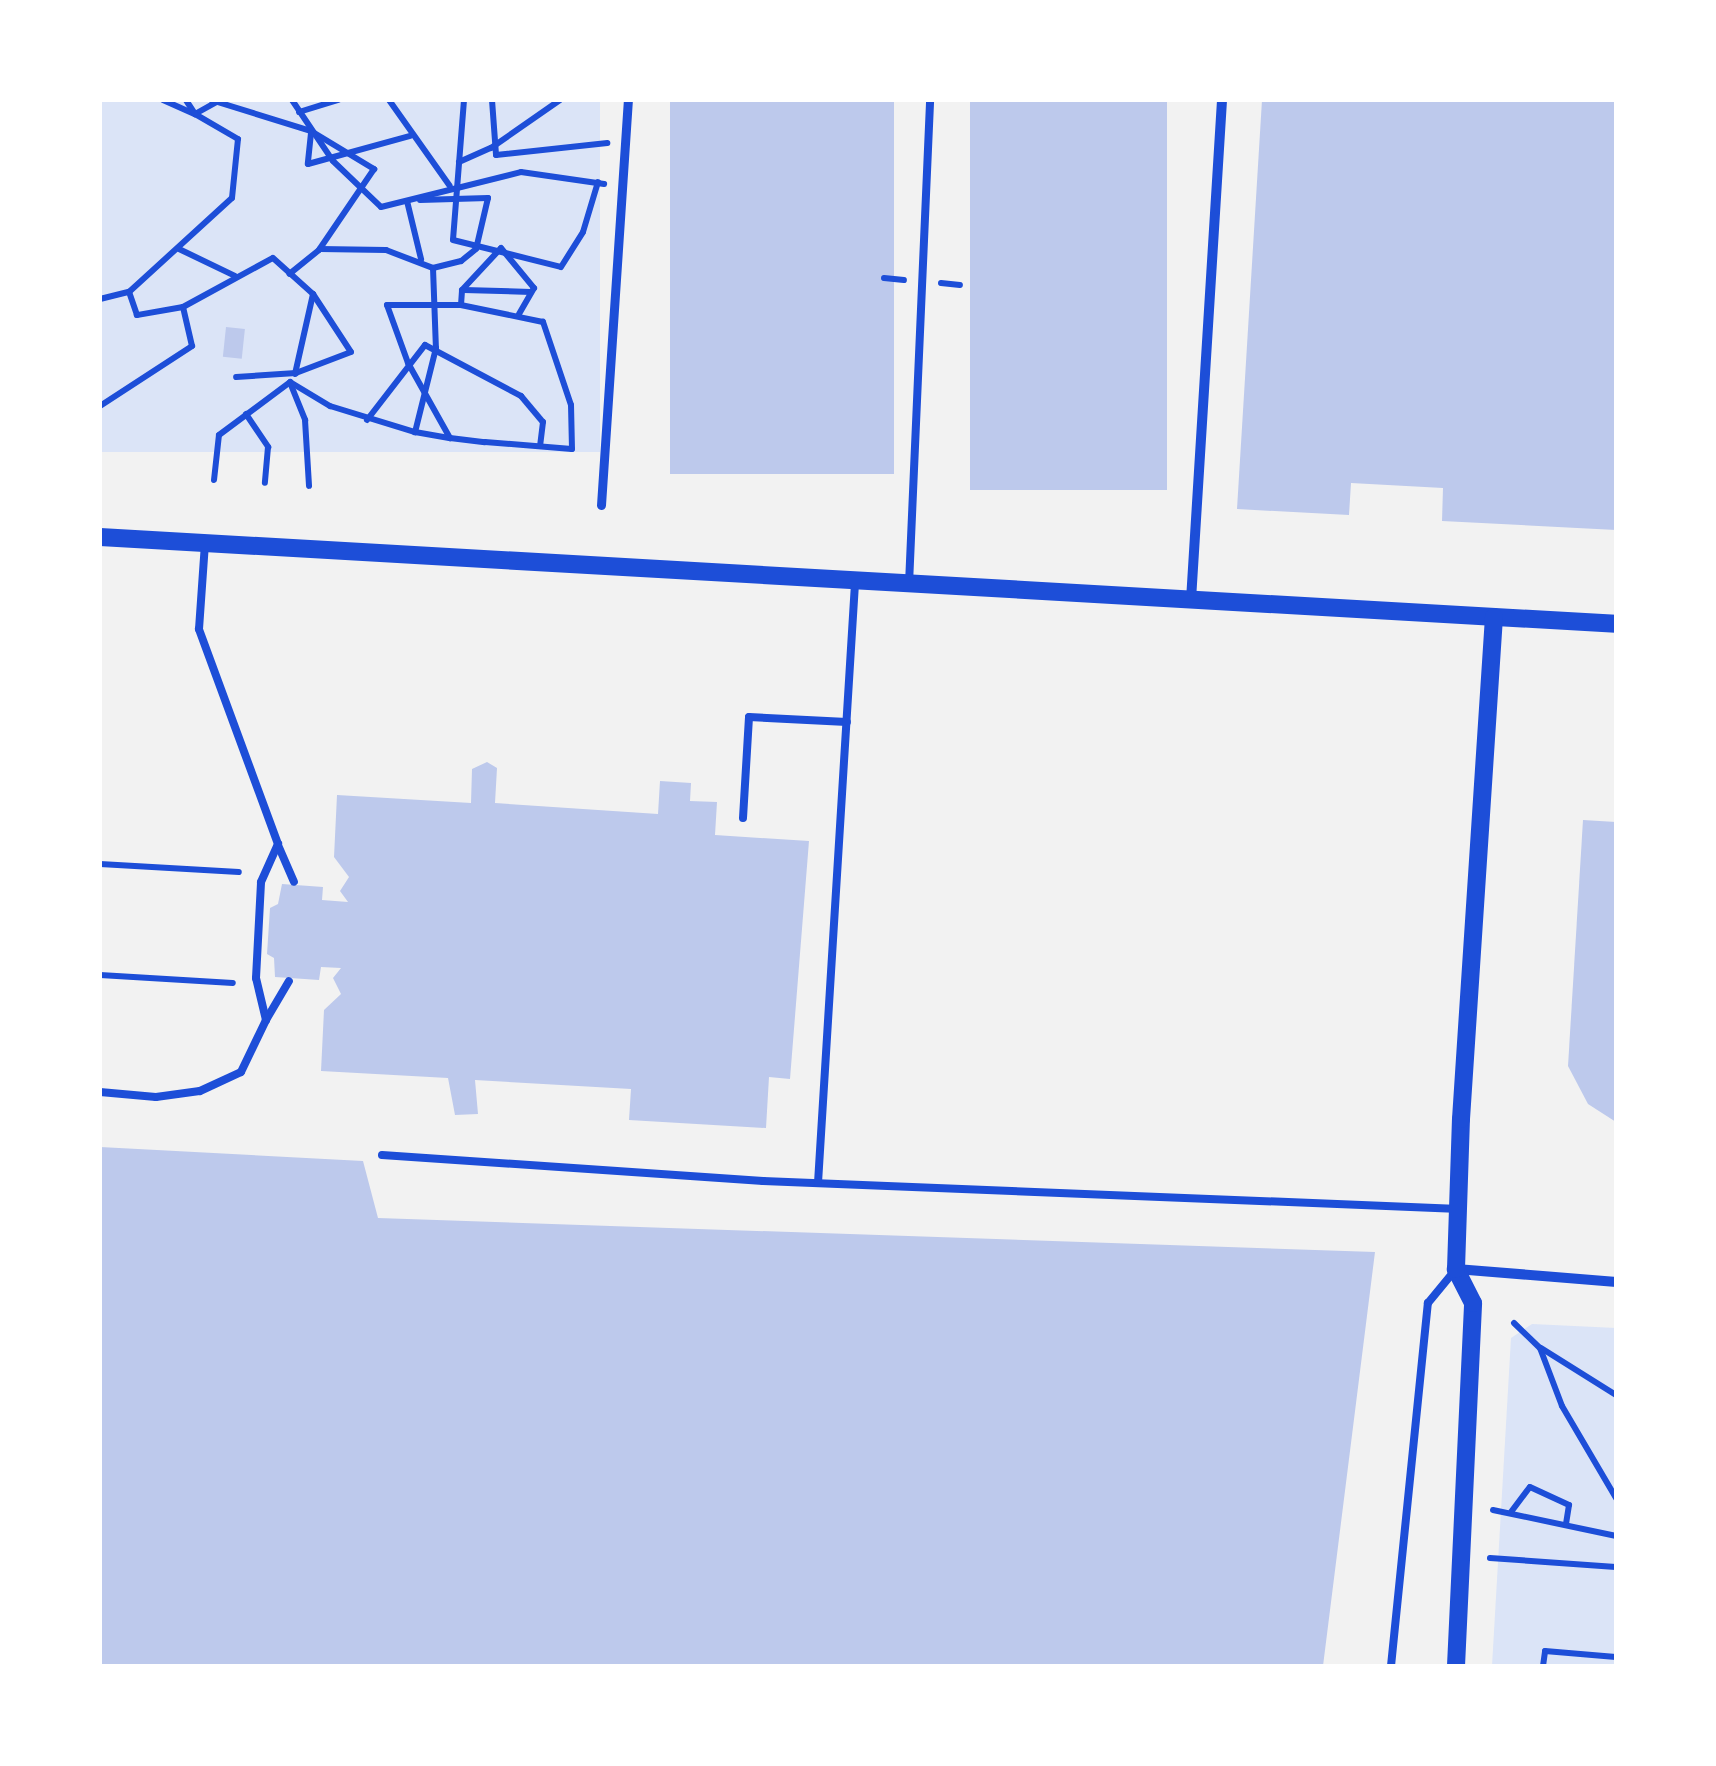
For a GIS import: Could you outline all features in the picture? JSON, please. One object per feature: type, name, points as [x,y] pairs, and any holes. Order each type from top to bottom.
[{"type":"street","points":[[600,505],[628,100]]},
{"type":"street","points":[[1191,600],[1222,100]]},
{"type":"street","points":[[100,537],[1616,624]]},
{"type":"street","points":[[1456,1666],[1473,1303],[1456,1269],[1494,617]]},
{"type":"street","points":[[1456,1269],[1616,1282]]},
{"type":"lane","points":[[909,584],[930,100]]},
{"type":"lane","points":[[205,543],[199,629],[294,882]]},
{"type":"lane","points":[[818,1182],[855,580]]},
{"type":"lane","points":[[742,818],[749,717],[847,722]]},
{"type":"lane","points":[[266,1020],[256,978],[261,882],[278,844]]},
{"type":"lane","points":[[100,1092],[156,1097],[200,1091],[241,1072],[289,981]]},
{"type":"lane","points":[[382,1155],[818,1182],[1459,1210]]},
{"type":"lane","points":[[1391,1666],[1428,1303],[1456,1269]]},
{"type":"path","points":[[100,299],[129,292],[232,198],[238,139],[163,100]]},
{"type":"path","points":[[186,100],[195,114]]},
{"type":"path","points":[[292,100],[333,161],[381,206],[456,196],[488,198],[476,249],[461,262],[433,268]]},
{"type":"path","points":[[299,112],[338,100]]},
{"type":"path","points":[[389,100],[410,136],[453,186],[453,240],[489,254]]},
{"type":"path","points":[[453,186],[464,100]]},
{"type":"path","points":[[504,100],[491,104],[491,148],[496,155],[625,140]]},
{"type":"path","points":[[459,162],[491,148],[560,100]]},
{"type":"path","points":[[195,114],[214,101],[311,132],[374,169],[363,191],[319,250],[289,274]]},
{"type":"path","points":[[311,132],[308,164],[354,156],[410,136]]},
{"type":"path","points":[[404,202],[453,186],[521,172],[622,188]]},
{"type":"path","points":[[512,260],[561,267],[583,232],[598,182]]},
{"type":"path","points":[[404,202],[422,260]]},
{"type":"path","points":[[461,305],[462,290],[489,254],[501,248],[532,292]]},
{"type":"path","points":[[179,249],[235,276]]},
{"type":"path","points":[[319,250],[386,250],[422,260],[433,268],[438,303],[436,348],[415,432]]},
{"type":"path","points":[[129,292],[137,315],[182,307],[273,258],[313,294],[350,352],[296,373],[236,378]]},
{"type":"path","points":[[462,290],[532,292]]},
{"type":"path","points":[[518,314],[532,292]]},
{"type":"path","points":[[214,480],[219,435],[290,382],[296,373],[313,294]]},
{"type":"path","points":[[290,382],[367,420],[415,432],[450,438],[572,449],[571,405],[543,322],[461,305],[387,304],[408,363],[450,438]]},
{"type":"path","points":[[100,406],[192,346],[182,307]]},
{"type":"path","points":[[367,420],[424,345],[521,396],[543,422],[540,446]]},
{"type":"path","points":[[290,382],[305,420],[309,486]]},
{"type":"path","points":[[246,414],[268,446],[265,483]]},
{"type":"path","points":[[100,864],[239,872]]},
{"type":"path","points":[[100,974],[233,983]]},
{"type":"path","points":[[1514,1323],[1540,1348],[1616,1395]]},
{"type":"path","points":[[1540,1348],[1562,1406],[1616,1498]]},
{"type":"path","points":[[1511,1512],[1530,1487],[1568,1506],[1566,1526]]},
{"type":"path","points":[[1493,1510],[1616,1536]]},
{"type":"path","points":[[1490,1558],[1616,1567]]},
{"type":"path","points":[[1543,1666],[1545,1651],[1616,1657]]},
{"type":"shaded area","points":[[100,100],[600,100],[600,452],[100,452]]},
{"type":"shaded area","points":[[1532,1324],[1616,1328],[1616,1666],[1492,1666],[1511,1338]]},
{"type":"building","points":[[670,100],[894,100],[894,474],[670,474]]},
{"type":"building","points":[[970,100],[1167,100],[1167,490],[970,490]]},
{"type":"building","points":[[1262,100],[1616,100],[1616,530],[1442,521],[1443,488],[1351,483],[1349,515],[1237,509]]},
{"type":"building","points":[[226,327],[245,329],[242,359],[223,357]]},
{"type":"building","points":[[487,762],[497,768],[495,803],[658,814],[660,781],[691,783],[690,801],[717,802],[715,835],[809,841],[790,1079],[769,1077],[766,1128],[629,1120],[631,1089],[475,1080],[478,1114],[455,1115],[448,1078],[321,1071],[324,1010],[341,994],[333,978],[341,968],[321,967],[319,980],[275,977],[274,958],[267,954],[270,908],[278,904],[282,884],[323,887],[322,900],[348,902],[340,891],[349,877],[334,857],[337,795],[471,803],[472,769]]},
{"type":"building","points":[[1583,820],[1616,822],[1616,1122],[1588,1104],[1568,1066]]},
{"type":"building","points":[[100,1147],[363,1161],[378,1218],[1375,1252],[1323,1666],[100,1666]]}]
